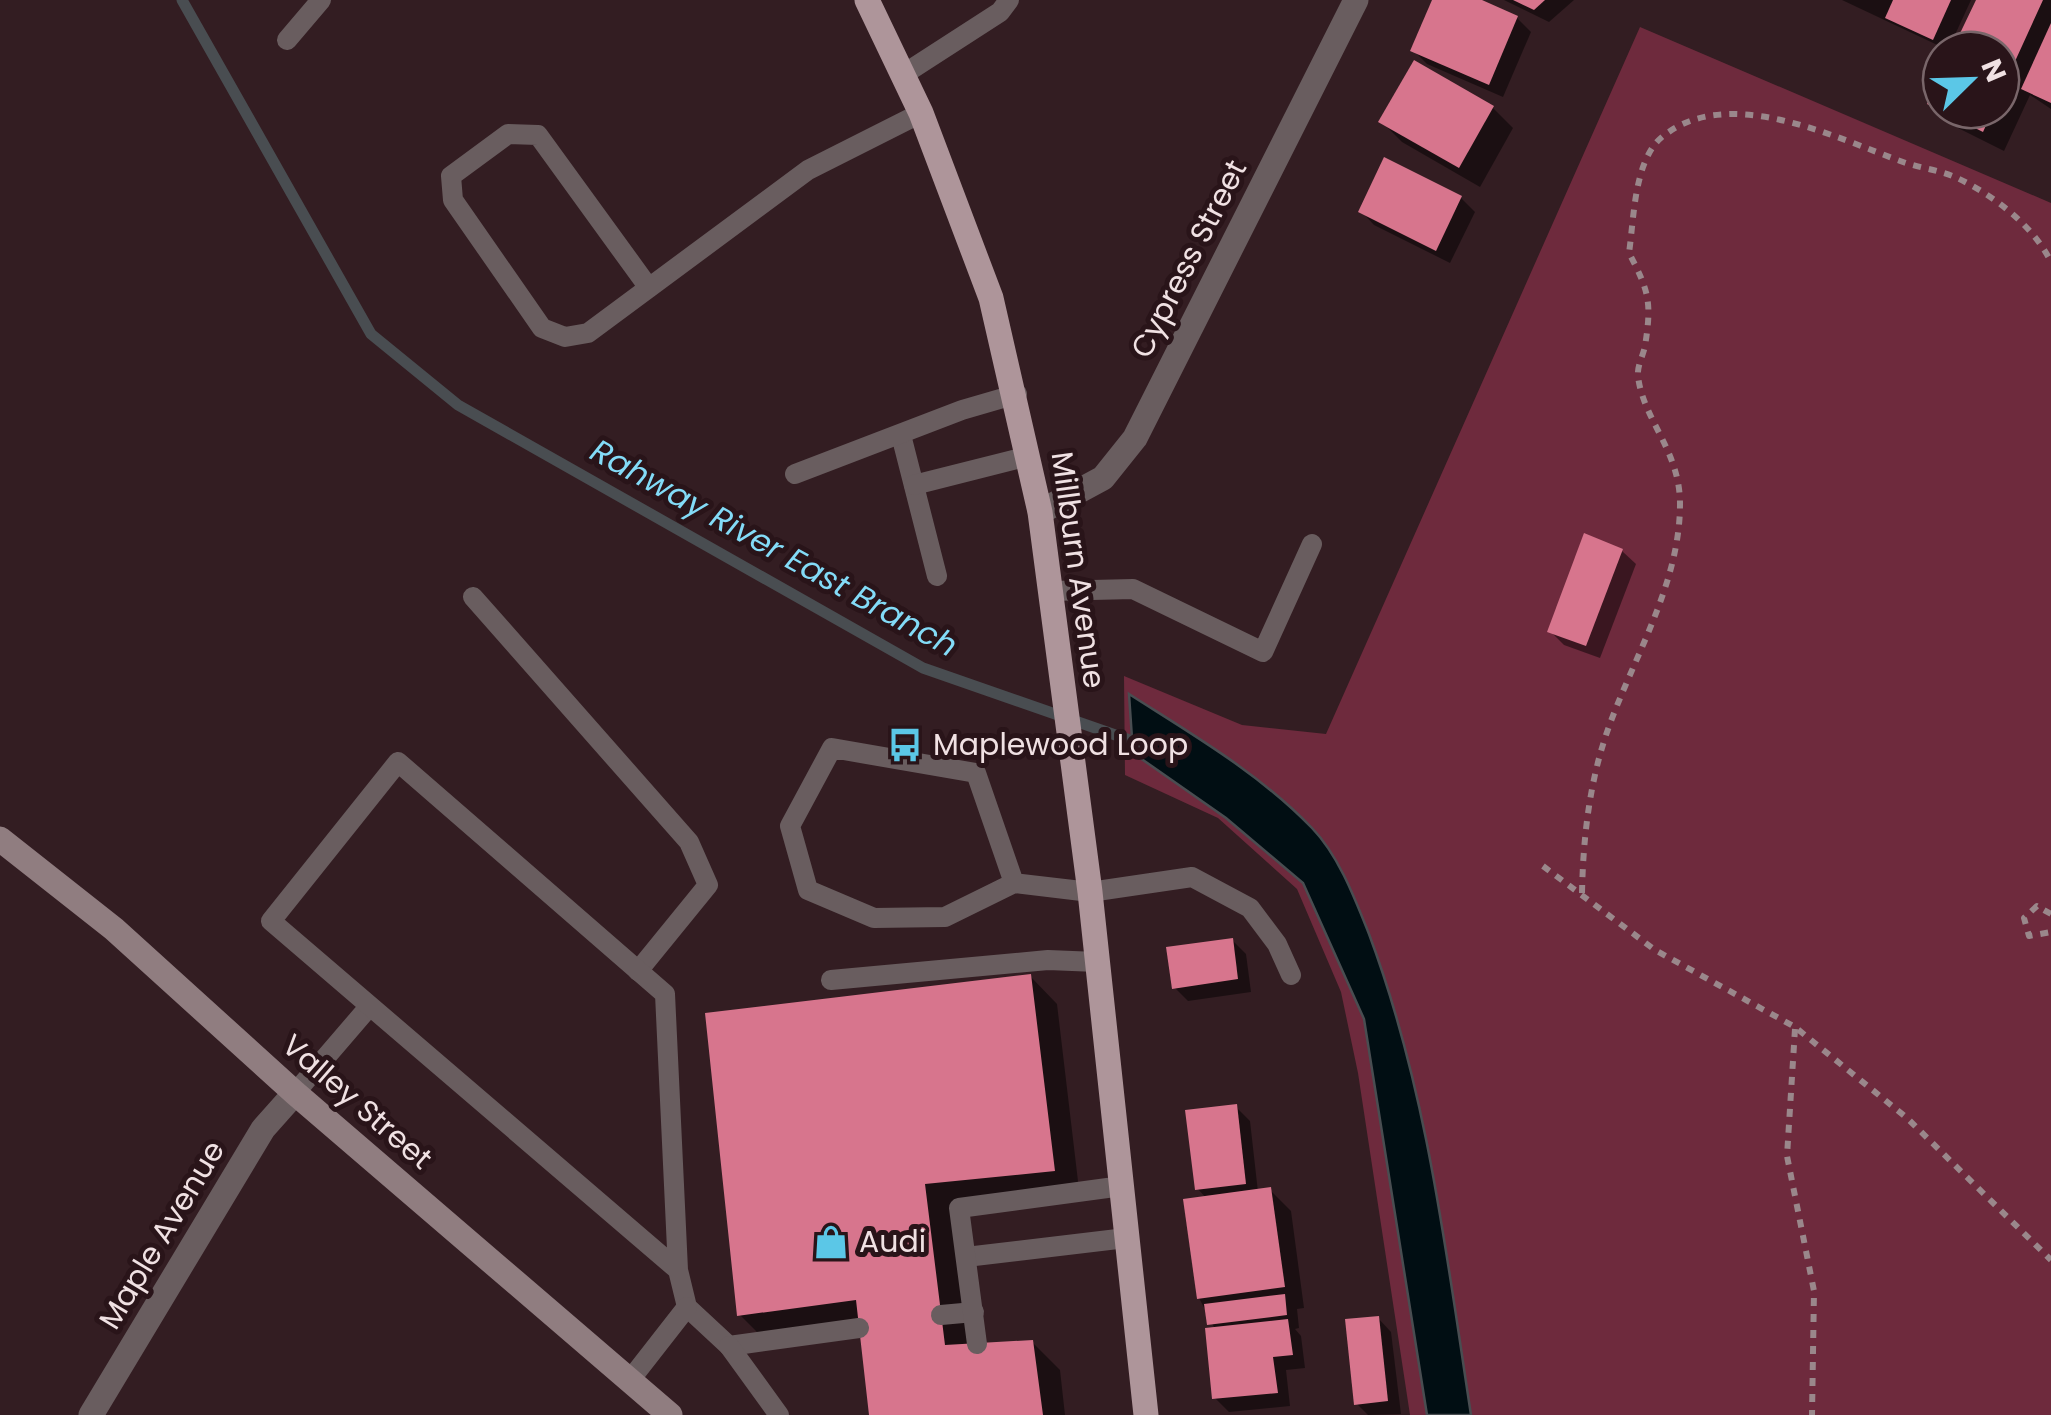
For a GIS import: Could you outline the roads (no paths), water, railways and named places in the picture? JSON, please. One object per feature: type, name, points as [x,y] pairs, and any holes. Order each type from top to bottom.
[{"type":"main road","name":"Millburn Avenue","points":[[867,0],[922,113],[991,298],[1029,456],[1040,512],[1090,892],[1146,1415]]},
{"type":"main road","name":"Valley Street","points":[[0,839],[114,929],[295,1093],[670,1415]]},
{"type":"street","name":"Cypress Street","points":[[1040,512],[1103,478],[1135,438],[1356,0]]},
{"type":"street","name":"Maple Avenue","points":[[91,1415],[264,1130],[295,1093]]},
{"type":"lane","points":[[287,40],[320,0]]},
{"type":"lane","points":[[904,74],[1000,12],[1009,0]]},
{"type":"lane","points":[[649,288],[538,135],[508,134],[451,176],[453,200],[542,328],[565,337],[588,333],[649,288],[808,170],[922,113]]},
{"type":"lane","points":[[795,474],[1016,394]]},
{"type":"lane","points":[[901,435],[936,576]]},
{"type":"lane","points":[[914,486],[1029,456]]},
{"type":"lane","points":[[1051,591],[1133,589],[1263,652],[1312,544]]},
{"type":"lane","points":[[472,597],[689,842],[702,871],[708,885],[638,971]]},
{"type":"lane","points":[[1014,883],[976,772],[832,748],[790,826],[808,890],[874,918],[946,918],[1014,883],[1090,892],[1192,876],[1250,908],[1277,944],[1292,975]]},
{"type":"lane","points":[[678,1270],[368,1008],[271,920],[398,762],[665,994],[678,1270],[688,1307],[729,1346],[779,1415]]},
{"type":"lane","points":[[830,980],[1048,960],[1097,962]]},
{"type":"lane","points":[[295,1093],[368,1008]]},
{"type":"lane","points":[[977,1344],[960,1208],[1122,1186]]},
{"type":"lane","points":[[966,1257],[1126,1238]]},
{"type":"lane","points":[[630,1380],[688,1307]]},
{"type":"lane","points":[[941,1315],[974,1312]]},
{"type":"lane","points":[[729,1346],[859,1328]]},
{"type":"waterway","name":"Rahway River East Branch","points":[[182,0],[371,334],[458,405],[923,668],[1144,745]]},
{"type":"place","name":"Maplewood Loop","points":[[905,745]]},
{"type":"place","name":"Audi","points":[[831,1242]]}]
